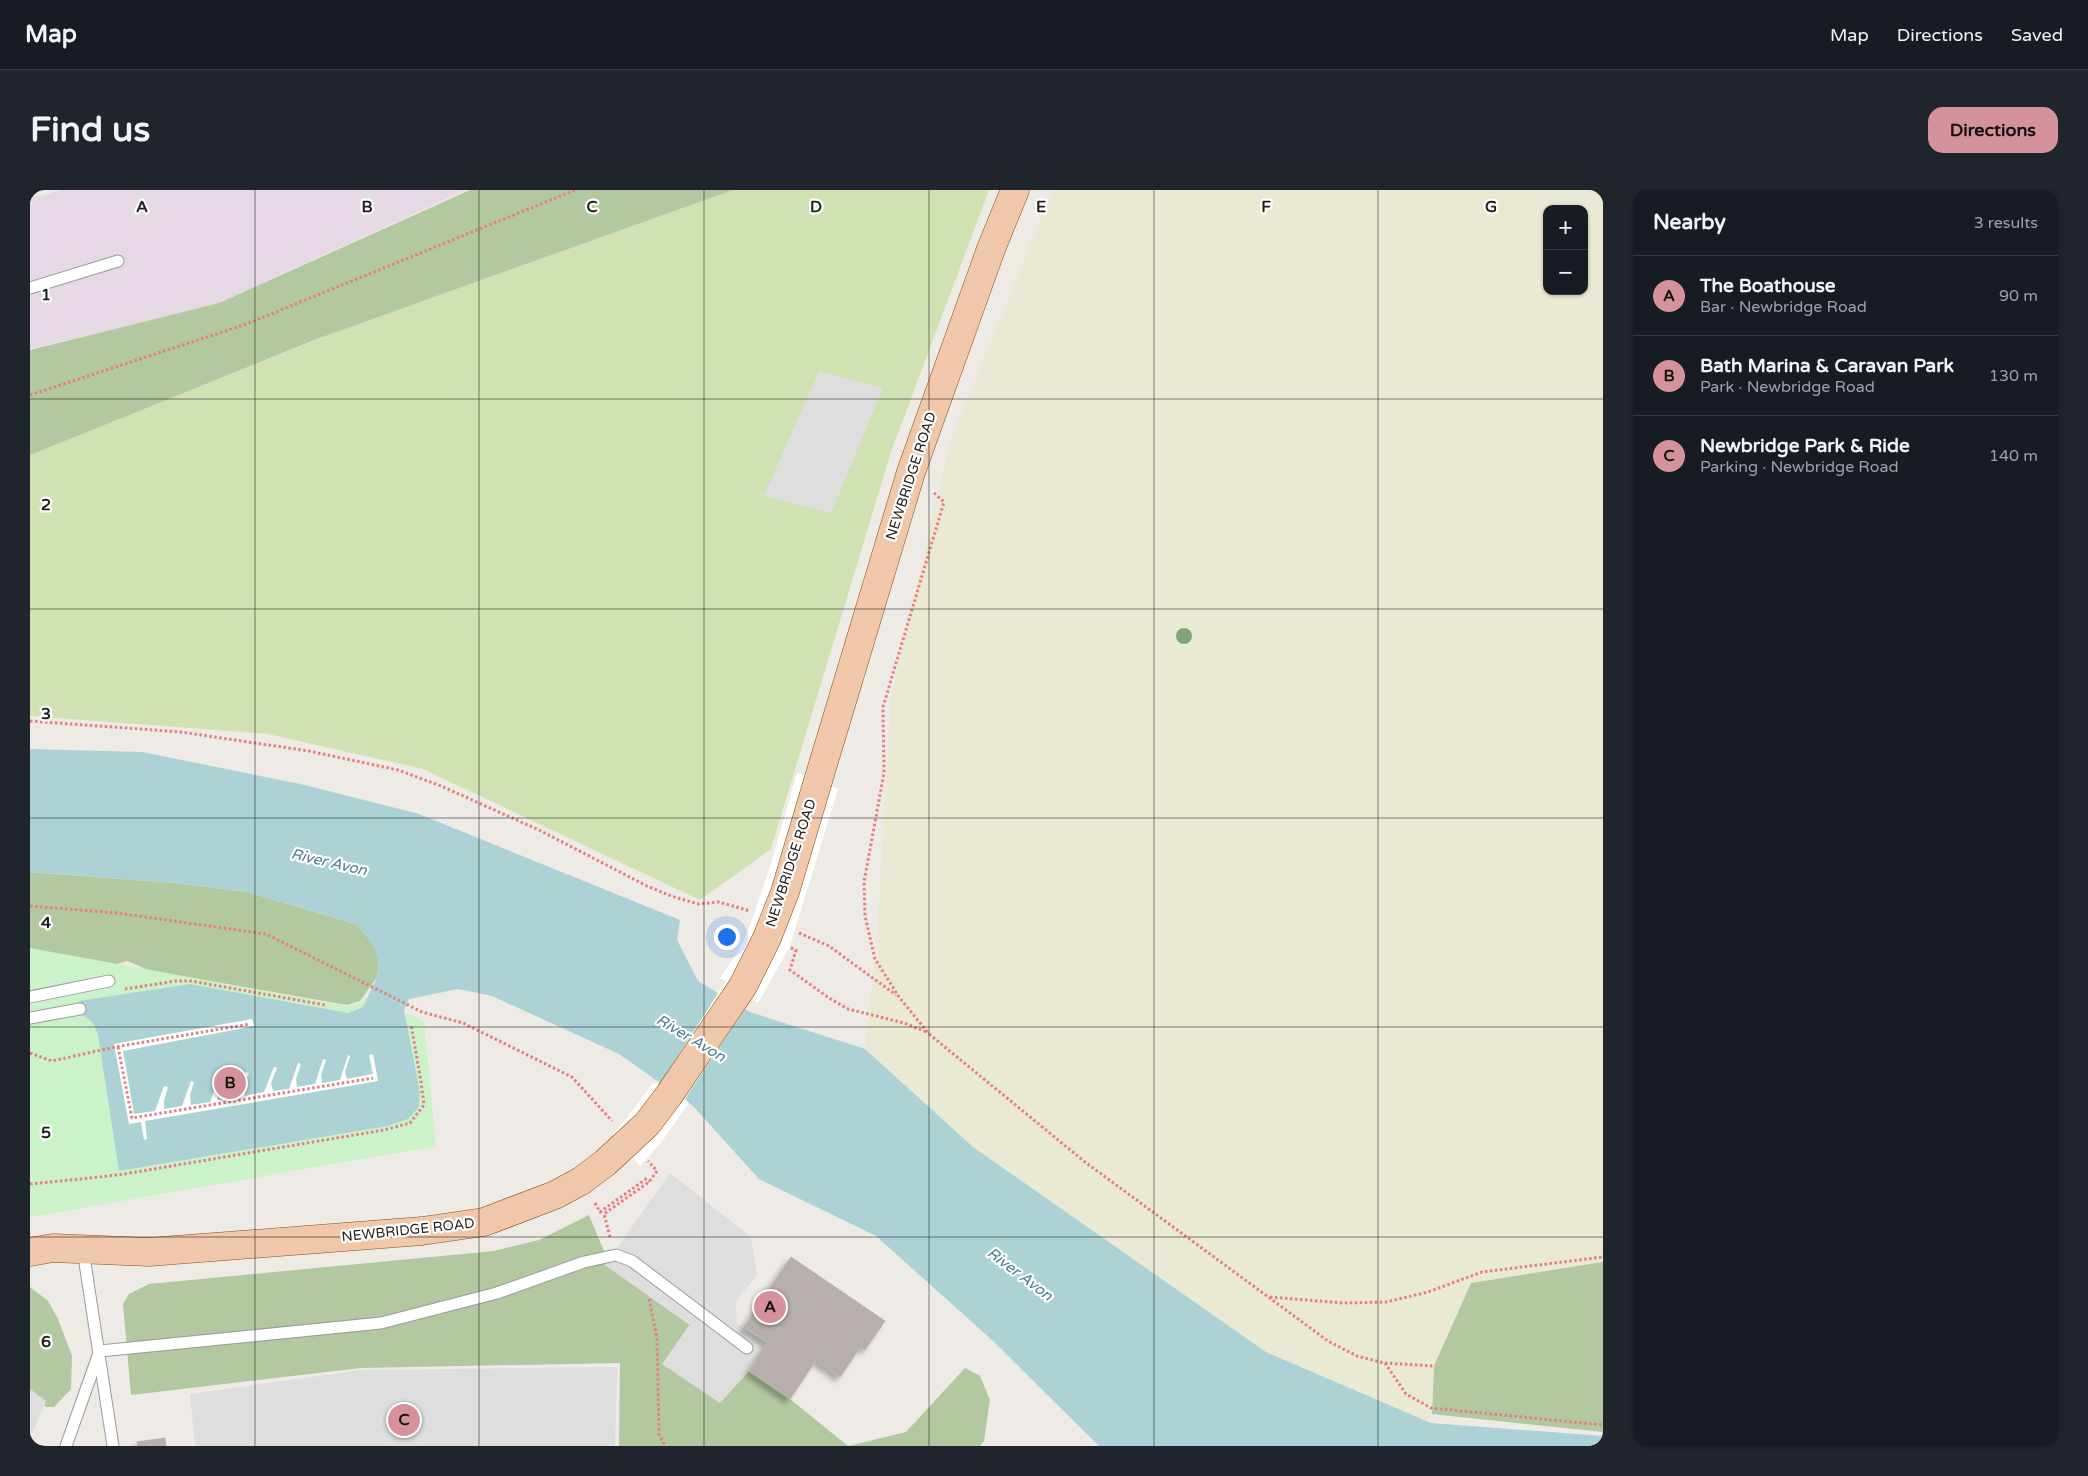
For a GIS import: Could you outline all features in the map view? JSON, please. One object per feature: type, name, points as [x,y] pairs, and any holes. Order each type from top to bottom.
[{"type":"main road","name":"NEWBRIDGE ROAD","points":[[30,1252],[53,1248],[149,1252],[422,1231],[484,1222],[555,1195],[581,1181],[624,1146],[646,1124],[669,1095],[743,986],[767,938],[785,892],[910,472],[991,249],[1015,190]]},
{"type":"lane","points":[[30,288],[118,262]]},
{"type":"lane","points":[[30,997],[109,981]]},
{"type":"lane","points":[[30,1018],[80,1009]]},
{"type":"lane","points":[[83,1250],[100,1351],[113,1446]]},
{"type":"lane","points":[[100,1351],[381,1323],[497,1292],[584,1262],[616,1255],[632,1261],[747,1348]]},
{"type":"lane","points":[[66,1446],[100,1351]]},
{"type":"path","points":[[30,396],[244,325],[575,190]]},
{"type":"path","points":[[910,472],[944,502],[883,707],[884,773],[864,882],[865,916],[875,959],[899,997],[930,1034],[1085,1162],[1328,1341],[1357,1356],[1384,1363],[1434,1366]]},
{"type":"path","points":[[30,721],[181,732],[309,751],[398,770],[441,786],[539,830],[647,886],[671,896],[698,904],[719,902],[751,912]]},
{"type":"path","points":[[30,906],[117,913],[266,934],[364,985],[422,1012],[463,1023],[572,1077],[618,1128]]},
{"type":"path","points":[[794,931],[829,946],[899,997]]},
{"type":"path","points":[[796,950],[790,970],[829,998],[848,1009],[904,1023],[930,1034]]},
{"type":"path","points":[[126,989],[176,981],[191,981],[325,1005]]},
{"type":"path","points":[[30,1053],[52,1061],[116,1047],[250,1024]]},
{"type":"path","points":[[30,1184],[118,1175],[384,1130],[410,1123],[424,1104],[411,1024]]},
{"type":"path","points":[[116,1047],[132,1118],[374,1078]]},
{"type":"path","points":[[616,1255],[604,1214],[649,1182],[657,1171],[644,1156]]},
{"type":"path","points":[[643,1182],[646,1180],[649,1182]]},
{"type":"path","points":[[1269,1297],[1343,1303],[1386,1302],[1428,1292],[1482,1272],[1603,1257]]},
{"type":"path","points":[[647,1293],[657,1338],[659,1434],[665,1446]]},
{"type":"path","points":[[1384,1363],[1406,1394],[1431,1408],[1603,1425]]},
{"type":"shaded area","points":[[62,190],[466,190],[216,304],[30,349],[30,198]]},
{"type":"shaded area","points":[[819,371],[883,388],[831,513],[764,496]]},
{"type":"shaded area","points":[[670,1173],[751,1237],[757,1275],[736,1301],[737,1324],[768,1343],[749,1371],[720,1403],[662,1364],[690,1324],[605,1265]]},
{"type":"shaded area","points":[[617,1367],[615,1446],[195,1446],[190,1394],[362,1370]]},
{"type":"shaded area","points":[[30,1389],[46,1401],[30,1438]]},
{"type":"green space","points":[[470,190],[733,190],[317,339],[30,455],[30,350],[219,303]]},
{"type":"green space","points":[[733,190],[989,190],[891,452],[771,849],[700,900],[423,769],[268,734],[30,716],[30,454],[336,332]]},
{"type":"green space","points":[[1053,190],[1603,190],[1603,1262],[1471,1283],[1434,1366],[1431,1423],[1266,1352],[973,1147],[865,1049],[877,940],[891,697],[949,444]]},
{"type":"green space","points":[[30,872],[175,883],[247,892],[356,924],[374,945],[379,963],[377,977],[360,1001],[347,1005],[151,971],[127,961],[30,990]]},
{"type":"green space","points":[[30,948],[347,1006],[361,1003],[365,997],[424,1021],[436,1146],[30,1217]]},
{"type":"green space","points":[[589,1215],[606,1256],[605,1265],[690,1325],[720,1402],[749,1371],[790,1399],[848,1446],[619,1446],[620,1363],[361,1368],[131,1395],[123,1304],[129,1294],[149,1284],[494,1251],[539,1240]]},
{"type":"green space","points":[[1603,1262],[1603,1432],[1432,1414],[1434,1366],[1471,1283]]},
{"type":"green space","points":[[30,1287],[48,1301],[58,1319],[72,1356],[71,1389],[54,1407],[46,1407],[30,1392]]},
{"type":"green space","points":[[965,1368],[980,1376],[990,1400],[984,1441],[980,1446],[848,1446],[906,1432]]},
{"type":"water","name":"River Avon","points":[[30,749],[142,752],[305,785],[419,814],[680,920],[677,940],[698,981],[750,1012],[865,1049],[973,1147],[1266,1352],[1431,1423],[1603,1436],[1603,1446],[1099,1446],[992,1340],[876,1236],[759,1179],[693,1106],[619,1054],[492,996],[458,989],[409,999],[404,1010],[420,1092],[419,1107],[408,1119],[388,1126],[119,1171],[98,1035],[92,1023],[81,1015],[79,1001],[190,984],[348,1013],[363,1007],[377,977],[379,963],[374,946],[356,924],[247,892],[175,883],[30,872]]},
{"type":"pier","points":[[797,773],[838,789],[790,946],[758,1003],[752,998],[685,1099],[689,1103],[660,1144],[640,1166],[613,1134],[653,1083],[659,1085],[726,981],[720,978],[738,951],[748,931],[771,864]]},
{"type":"pier","points":[[252,1019],[254,1026],[123,1051],[134,1114],[155,1111],[164,1086],[168,1087],[164,1109],[182,1106],[191,1081],[194,1082],[190,1095],[191,1105],[210,1102],[218,1080],[220,1081],[217,1091],[218,1100],[235,1098],[246,1072],[249,1073],[243,1087],[245,1096],[264,1092],[274,1067],[277,1068],[271,1083],[273,1091],[289,1089],[298,1063],[301,1064],[296,1079],[297,1087],[315,1084],[323,1059],[326,1060],[321,1075],[322,1083],[340,1080],[348,1055],[350,1056],[345,1072],[347,1079],[373,1074],[369,1055],[373,1054],[378,1081],[145,1121],[147,1139],[144,1140],[141,1122],[129,1124],[114,1044]]},
{"type":"building","points":[[791,1257],[885,1321],[865,1350],[861,1346],[840,1377],[816,1360],[790,1399],[749,1371],[768,1343],[744,1327]]},
{"type":"building","points":[[165,1438],[166,1446],[138,1446],[137,1442]]},
{"type":"place","name":"Bath Marina & Caravan Park","points":[[230,1083]]},
{"type":"place","name":"The Boathouse","points":[[770,1307]]},
{"type":"place","name":"Newbridge Park & Ride","points":[[404,1420]]}]
